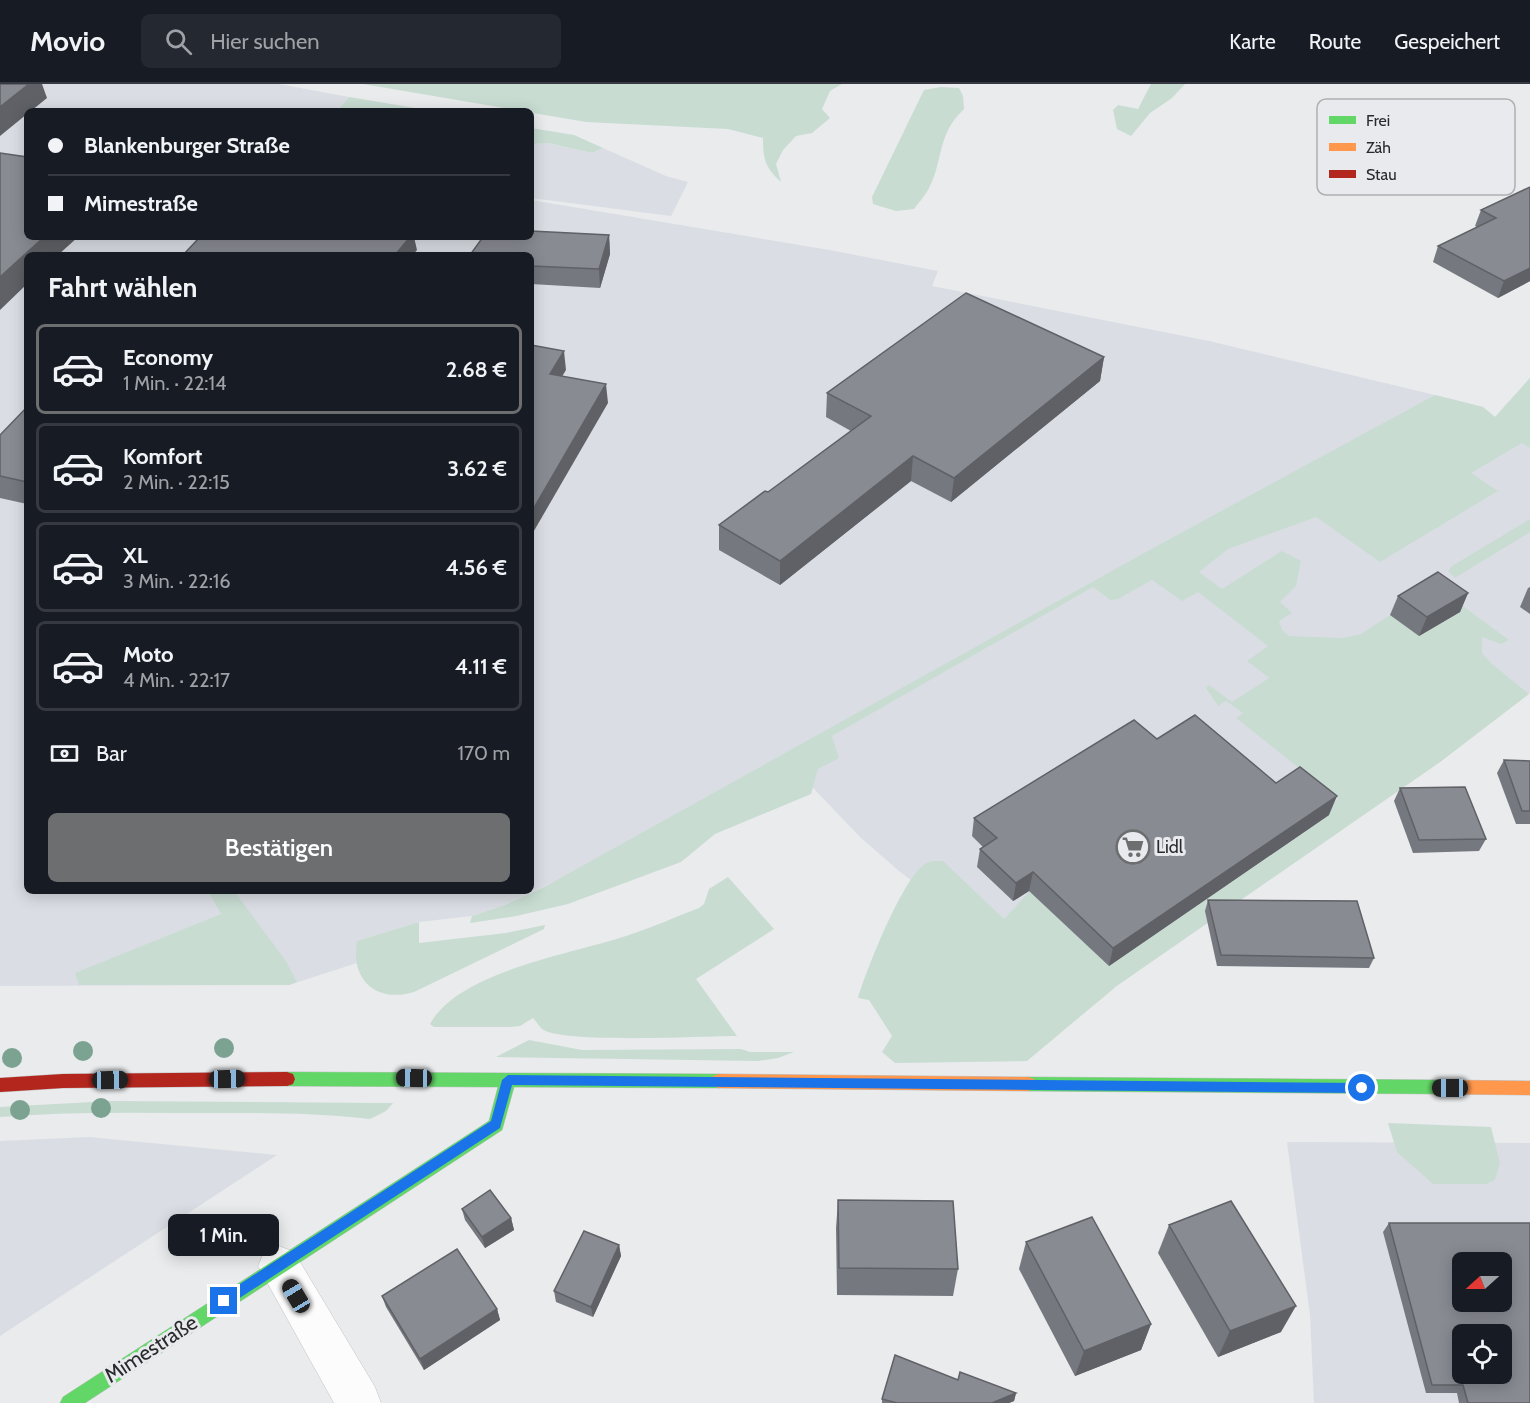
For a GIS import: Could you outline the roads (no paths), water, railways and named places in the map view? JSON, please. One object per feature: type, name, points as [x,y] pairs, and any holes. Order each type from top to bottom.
[{"type":"main road","points":[[0,1085],[63,1081],[367,1078],[1530,1088]]},
{"type":"main road","name":"Mimestraße","points":[[69,1403],[496,1125],[508,1080]]},
{"type":"street","points":[[279,1266],[359,1403]]},
{"type":"place","name":"Lidl","points":[[1133,847]]}]
